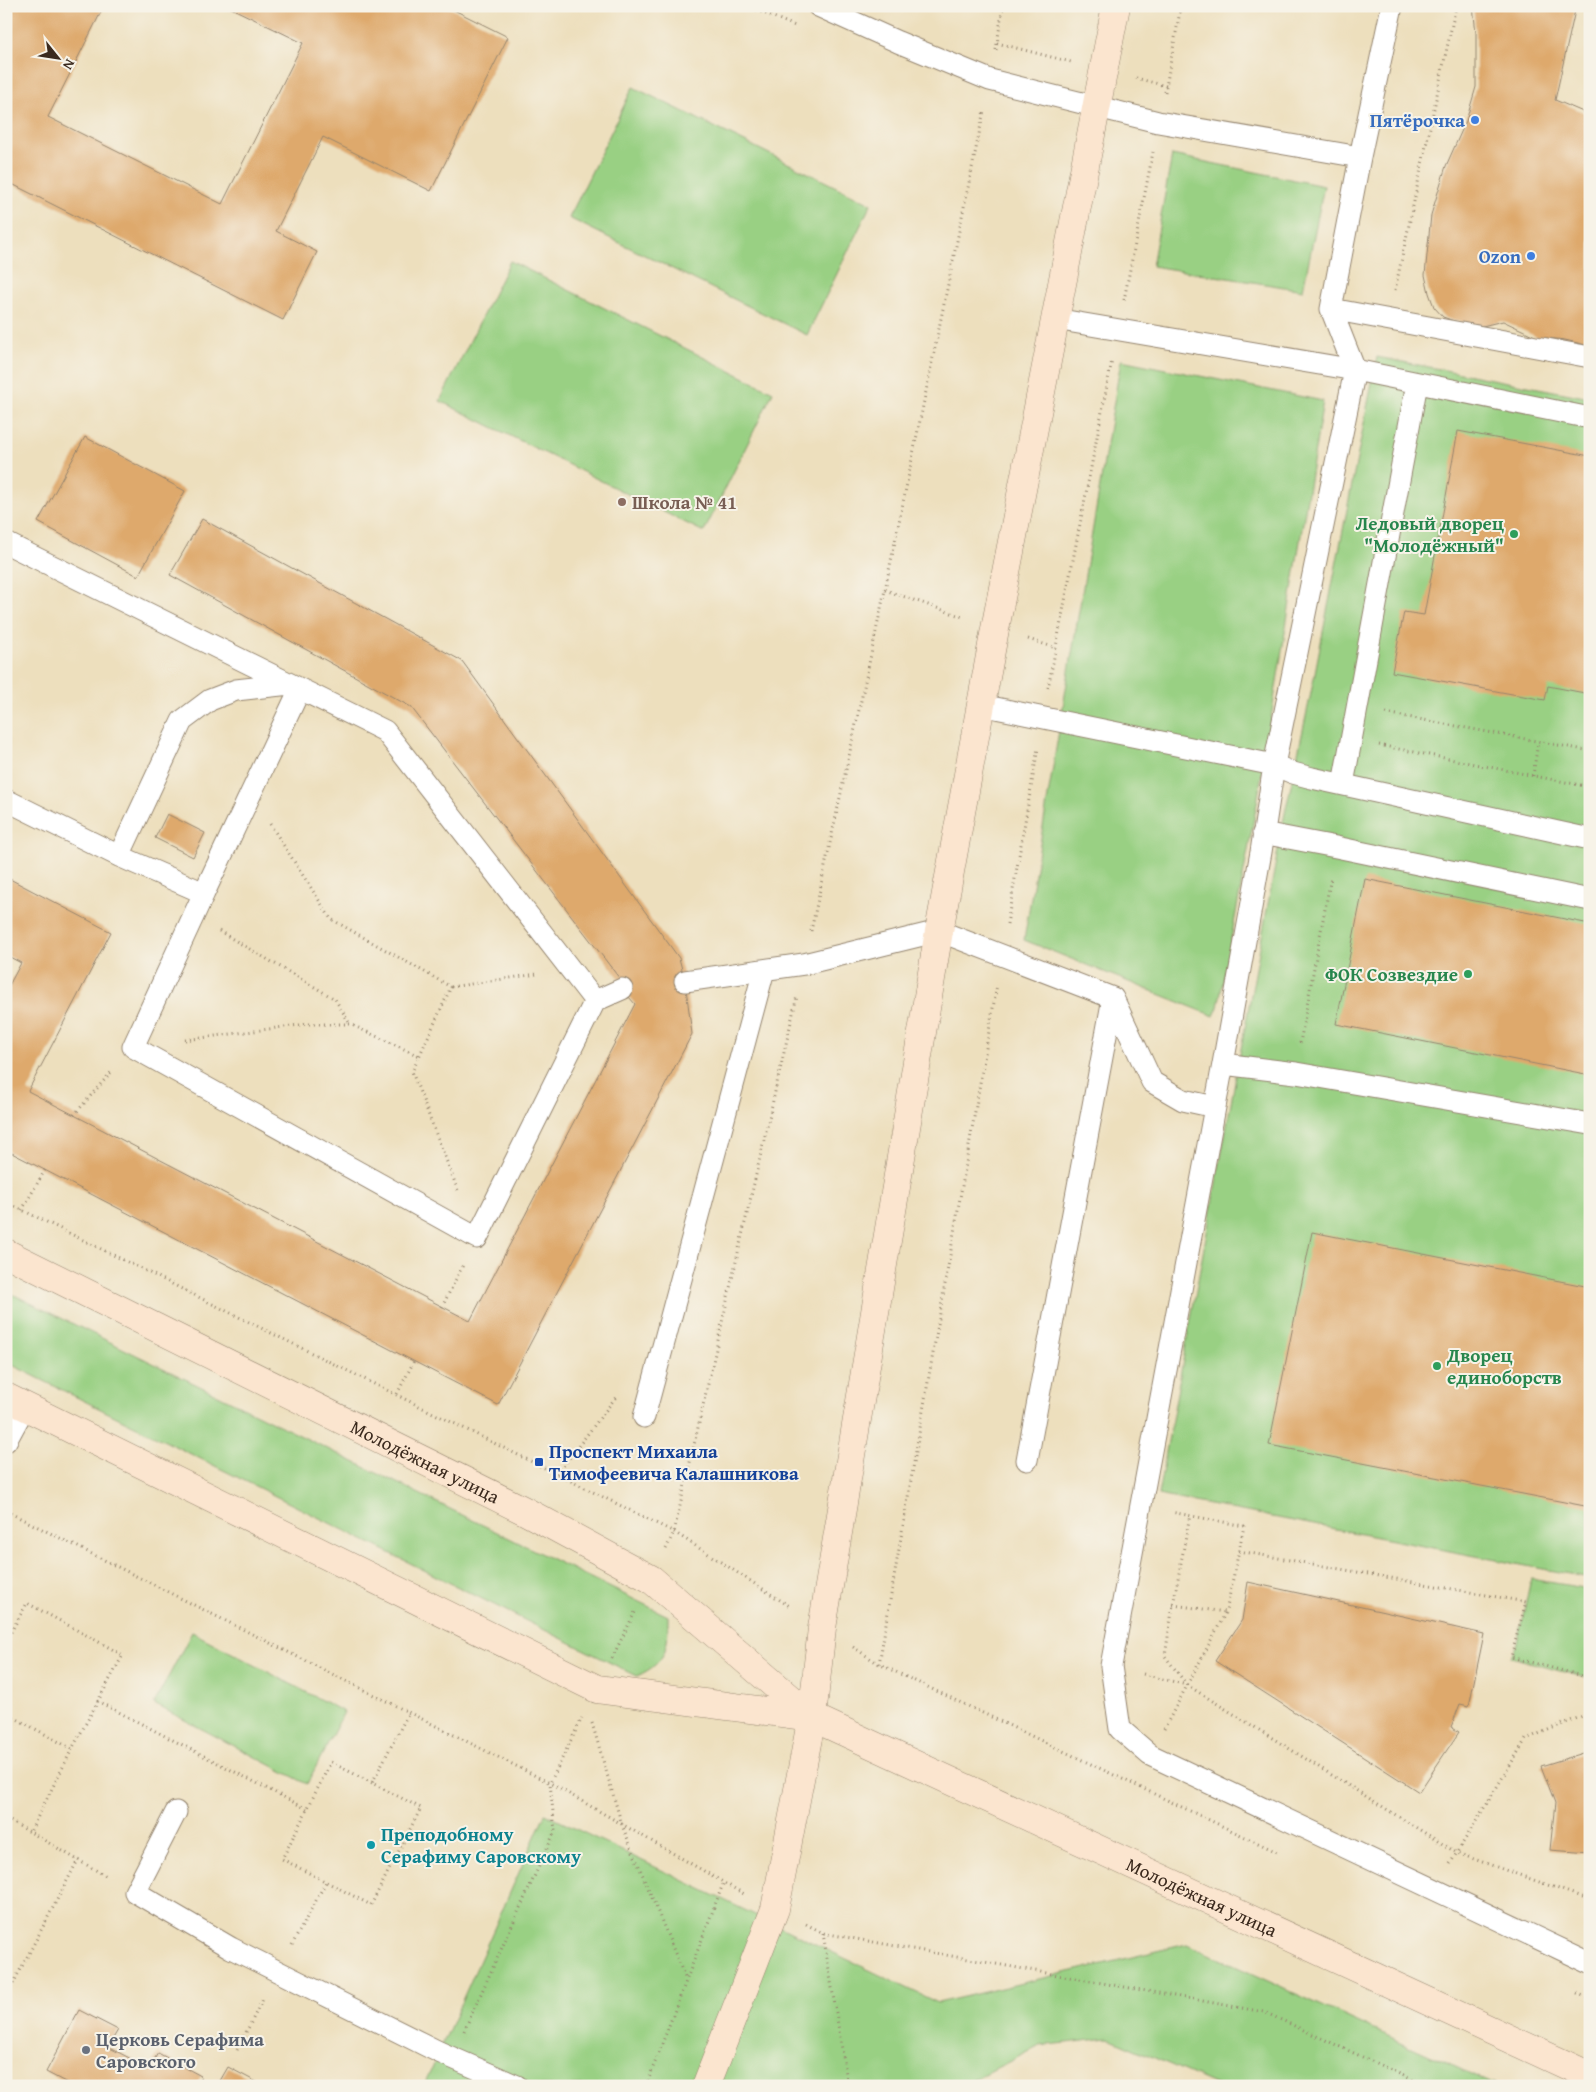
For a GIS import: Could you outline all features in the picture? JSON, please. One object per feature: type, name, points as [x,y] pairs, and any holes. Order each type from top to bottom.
[{"type":"main road","points":[[706,2086],[775,1909],[812,1717],[822,1628],[939,931],[1116,6]]},
{"type":"main road","name":"Молодёжная улица","points":[[6,1253],[525,1510],[651,1579],[812,1717],[1590,2076]]},
{"type":"main road","name":"Молодёжная улица","points":[[16,1401],[596,1689],[812,1717]]},
{"type":"lane","points":[[818,6],[990,80],[1158,122],[1360,157]]},
{"type":"lane","points":[[1392,6],[1360,157],[1331,309],[1355,370],[1274,765],[1224,1064],[1111,1666],[1120,1729],[1150,1755],[1590,1962]]},
{"type":"lane","points":[[1331,309],[1590,357]]},
{"type":"lane","points":[[1055,319],[1355,370],[1590,418]]},
{"type":"lane","points":[[1343,784],[1417,383]]},
{"type":"lane","points":[[6,543],[385,730],[595,1001]]},
{"type":"lane","points":[[295,686],[250,794],[133,1047],[477,1238],[595,1001],[622,989]]},
{"type":"lane","points":[[119,856],[182,721],[210,700],[236,690],[295,686]]},
{"type":"lane","points":[[981,705],[1274,765],[1293,773],[1590,839]]},
{"type":"lane","points":[[6,800],[119,856],[204,893]]},
{"type":"lane","points":[[1263,834],[1336,847],[1590,900]]},
{"type":"lane","points":[[685,981],[804,964],[939,931],[1113,998],[1152,1082],[1183,1100],[1215,1107]]},
{"type":"lane","points":[[644,1417],[764,970]]},
{"type":"lane","points":[[1027,1460],[1113,998]]},
{"type":"lane","points":[[1224,1064],[1296,1073],[1590,1124]]},
{"type":"lane","points":[[6,1441],[16,1401]]},
{"type":"lane","points":[[176,1812],[135,1892],[231,1948],[452,2058],[517,2086]]},
{"type":"path","points":[[674,1532],[804,964],[883,599],[990,80],[1003,6]]},
{"type":"path","points":[[1389,320],[1456,6]]},
{"type":"path","points":[[879,1664],[1056,648]]},
{"type":"path","points":[[1356,708],[1590,751]]},
{"type":"path","points":[[1533,776],[1538,742]]},
{"type":"path","points":[[1374,744],[1590,787]]},
{"type":"path","points":[[250,794],[332,919],[451,986],[570,969]]},
{"type":"path","points":[[1296,1073],[1336,847]]},
{"type":"path","points":[[193,916],[335,999],[350,1024]]},
{"type":"path","points":[[442,1307],[477,1238],[412,1072],[451,986]]},
{"type":"path","points":[[74,1115],[133,1047],[307,1024],[350,1024],[419,1056]]},
{"type":"path","points":[[22,1210],[45,1170]]},
{"type":"path","points":[[6,1202],[674,1532],[879,1664],[1282,1854]]},
{"type":"path","points":[[397,1395],[414,1362]]},
{"type":"path","points":[[558,1474],[621,1391]]},
{"type":"path","points":[[1141,1506],[1244,1526],[1226,1612],[1150,1755]]},
{"type":"path","points":[[6,1510],[550,1783],[723,1884],[823,1933],[1264,2012],[1426,2086]]},
{"type":"path","points":[[1187,1685],[1165,1656],[1190,1515]]},
{"type":"path","points":[[1239,1551],[1526,1602],[1511,1657],[1590,1678]]},
{"type":"path","points":[[6,1641],[27,1603],[123,1655],[30,1832]]},
{"type":"path","points":[[1173,1605],[1226,1612]]},
{"type":"path","points":[[1111,1666],[1187,1685],[1457,1853],[1590,1900]]},
{"type":"path","points":[[97,1702],[307,1809]]},
{"type":"path","points":[[372,1783],[409,1712]]},
{"type":"path","points":[[6,1713],[72,1749]]},
{"type":"path","points":[[1435,1888],[1526,1739],[1590,1713]]},
{"type":"path","points":[[590,1716],[622,1825],[686,1980]]},
{"type":"path","points":[[331,1762],[372,1783],[421,1808],[371,1905],[282,1859],[331,1762]]},
{"type":"path","points":[[452,2058],[555,1831],[550,1783]]},
{"type":"path","points":[[6,1819],[135,1892]]},
{"type":"path","points":[[6,1997],[78,1860]]},
{"type":"path","points":[[646,2086],[723,1884]]},
{"type":"path","points":[[823,1933],[848,2086]]},
{"type":"path","points":[[1572,1991],[1590,1999]]},
{"type":"green space","points":[[633,87],[871,204],[807,335],[569,218]]},
{"type":"green space","points":[[1172,155],[1324,186],[1303,290],[1152,266]]},
{"type":"green space","points":[[510,261],[773,392],[704,532],[440,401]]},
{"type":"green space","points":[[1377,357],[1590,398],[1590,1578],[1158,1495],[1284,818],[1311,693]]},
{"type":"green space","points":[[1121,360],[1323,401],[1257,803],[1218,1007],[1214,1016],[1024,940]]},
{"type":"green space","points":[[6,1291],[668,1616],[668,1636],[664,1652],[655,1665],[637,1676],[6,1362]]},
{"type":"green space","points":[[1531,1579],[1590,1589],[1590,1678],[1511,1657],[1516,1647]]},
{"type":"green space","points":[[192,1632],[344,1712],[307,1784],[154,1704]]},
{"type":"green space","points":[[545,1814],[938,2003],[1187,1944],[1497,2086],[1219,2086],[1109,2038],[1040,2046],[961,2086],[424,2086]]},
{"type":"building","points":[[14,6],[104,6],[48,117],[222,204],[303,43],[227,6],[446,6],[508,37],[431,191],[323,137],[276,231],[317,252],[283,320],[6,181],[6,21]]},
{"type":"building","points":[[1473,6],[1576,6],[1555,100],[1590,115],[1590,346],[1565,340],[1537,337],[1503,321],[1482,326],[1454,321],[1443,317],[1434,307],[1429,293],[1425,275],[1431,215],[1446,166],[1466,121],[1476,87],[1476,33]]},
{"type":"building","name":"Ледовый дворец \"Молодёжный\"","points":[[1458,431],[1590,456],[1590,694],[1548,686],[1545,700],[1392,672],[1404,612],[1424,615]]},
{"type":"building","points":[[85,437],[185,491],[138,576],[38,522]]},
{"type":"building","points":[[202,519],[462,661],[679,958],[685,981],[692,1034],[498,1405],[6,1150],[6,991],[21,963],[6,955],[6,877],[111,932],[28,1091],[470,1321],[635,1004],[622,989],[620,979],[411,707],[170,575]]},
{"type":"building","points":[[167,814],[205,833],[193,857],[155,838]]},
{"type":"building","name":"ФОК Созвездие","points":[[1365,879],[1590,924],[1590,1075],[1336,1024]]},
{"type":"building","name":"Дворец единоборств","points":[[1312,1232],[1590,1287],[1590,1507],[1269,1445]]},
{"type":"building","points":[[1248,1582],[1484,1634],[1469,1706],[1460,1704],[1451,1727],[1459,1732],[1419,1792],[1215,1661],[1242,1620]]},
{"type":"building","points":[[1590,1751],[1590,1853],[1550,1850],[1555,1803],[1541,1766]]},
{"type":"building","name":"Церковь Серафима Саровского","points":[[79,2010],[118,2030],[108,2047],[149,2068],[158,2053],[201,2076],[196,2086],[73,2086],[46,2072]]},
{"type":"building","name":"Церковь Серафима Саровского","points":[[228,2067],[264,2086],[217,2086]]},
{"type":"place","name":"Пятёрочка","points":[[1475,120]]},
{"type":"place","name":"Ozon","points":[[1531,256]]},
{"type":"place","name":"Школа № 41","points":[[622,502]]},
{"type":"place","name":"Ледовый дворец \"Молодёжный\"","points":[[1514,534]]},
{"type":"place","name":"ФОК Созвездие","points":[[1468,974]]},
{"type":"place","name":"Дворец единоборств","points":[[1437,1366]]},
{"type":"place","name":"Проспект Михаила Тимофеевича Калашникова","points":[[539,1462]]},
{"type":"place","name":"Преподобному Серафиму Саровскому","points":[[371,1845]]},
{"type":"place","name":"Церковь Серафима Саровского","points":[[86,2050]]}]
